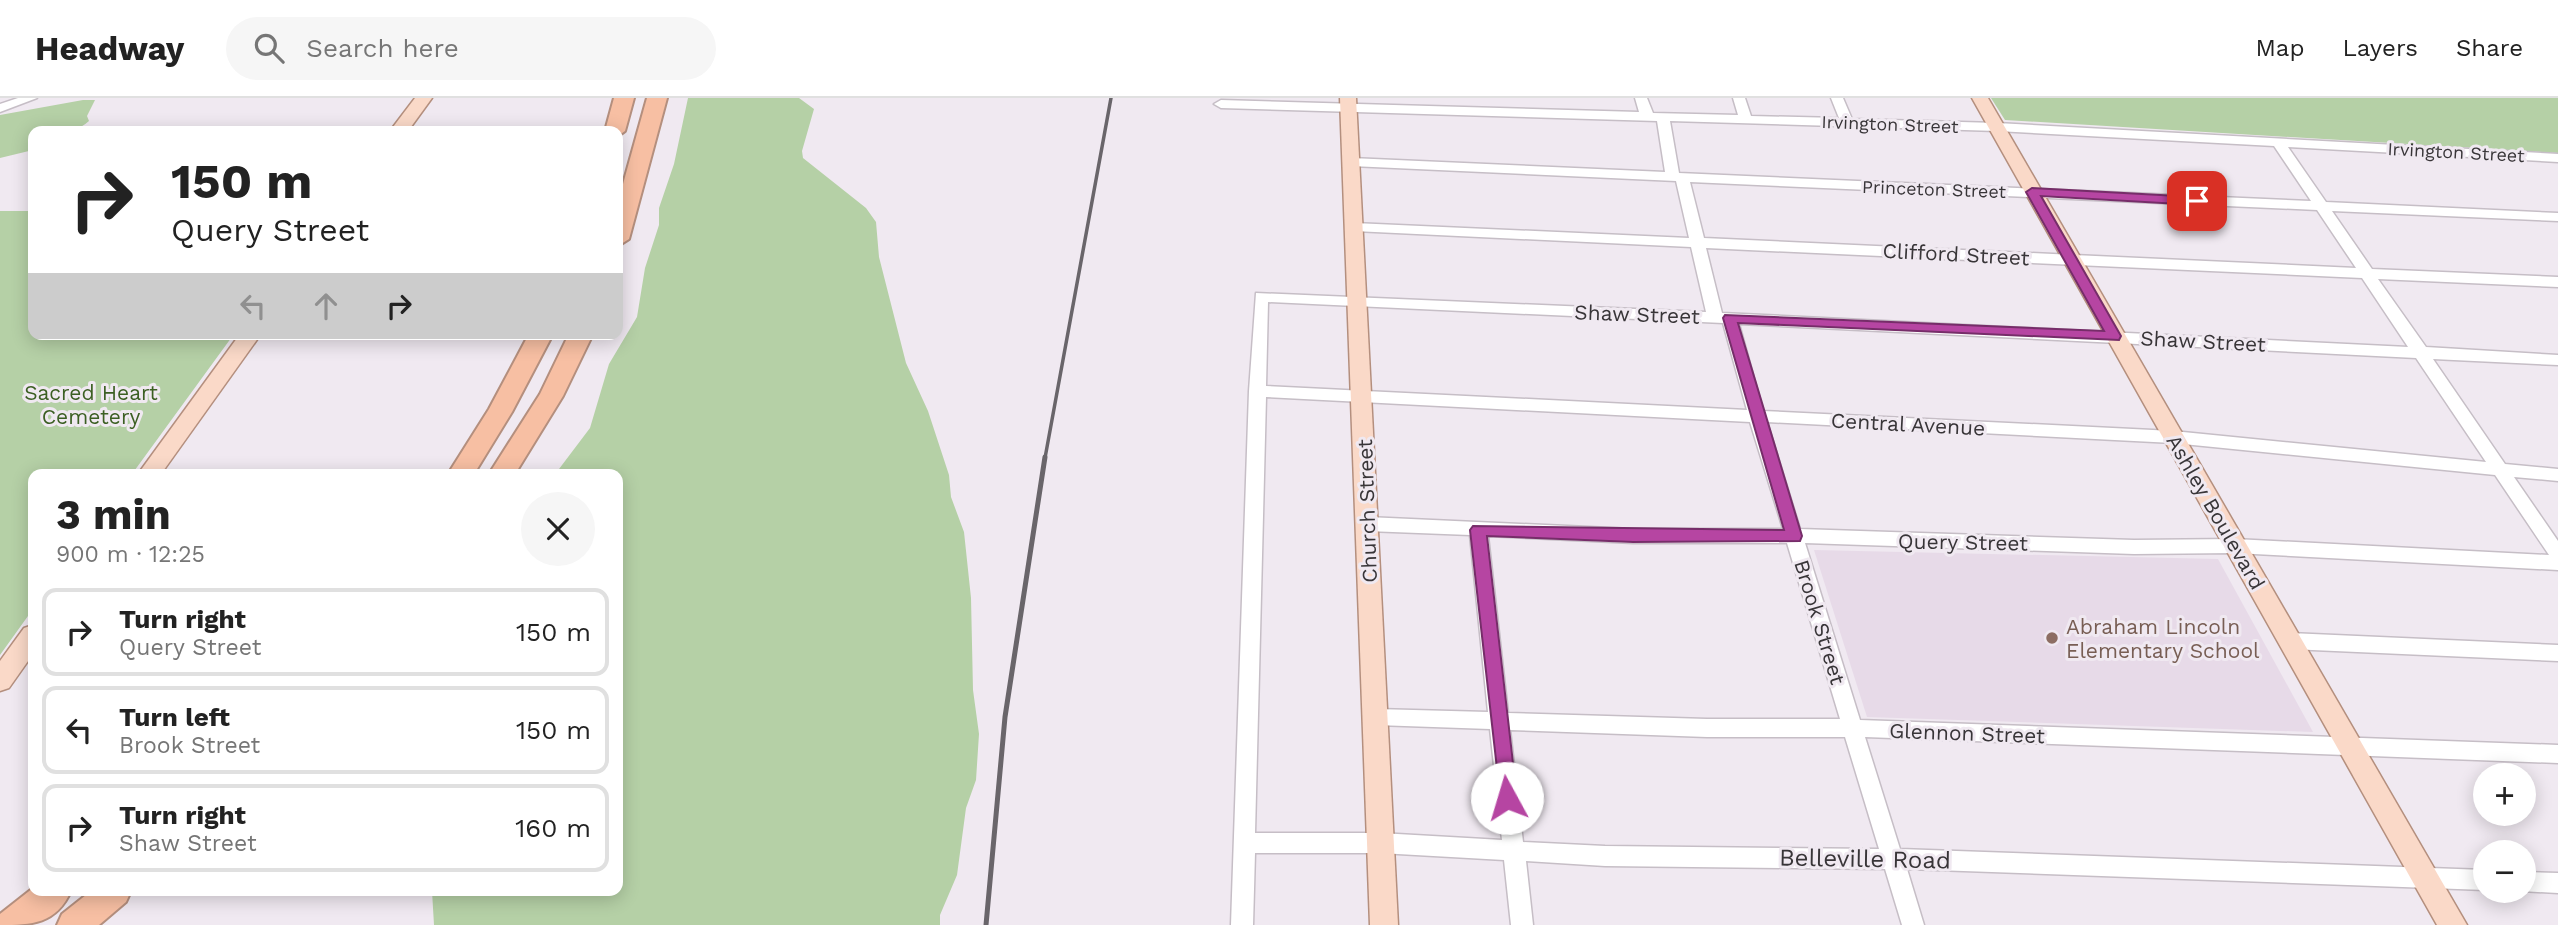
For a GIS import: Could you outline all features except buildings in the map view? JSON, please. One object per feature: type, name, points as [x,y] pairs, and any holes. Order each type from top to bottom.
[{"type":"highway","points":[[616,126],[624,98]]},
{"type":"highway","points":[[623,221],[657,98]]},
{"type":"highway","points":[[464,469],[500,412],[538,340]]},
{"type":"highway","points":[[505,469],[551,396],[578,340]]},
{"type":"highway","points":[[12,925],[49,896]]},
{"type":"highway","points":[[74,925],[108,896]]},
{"type":"main road","points":[[403,126],[424,98]]},
{"type":"main road","name":"Ashley Boulevard","points":[[1980,98],[2453,925]]},
{"type":"main road","name":"Church Street","points":[[1348,104],[1384,925]]},
{"type":"main road","points":[[153,469],[247,340]]},
{"type":"main road","points":[[0,681],[28,642]]},
{"type":"street","points":[[0,108],[31,98]]},
{"type":"street","points":[[1543,98],[1546,114]]},
{"type":"street","points":[[1641,98],[1647,116]]},
{"type":"street","points":[[1739,98],[1746,120]]},
{"type":"street","points":[[1837,98],[1847,122]]},
{"type":"street","name":"Irvington Street","points":[[1221,104],[1446,105],[1546,114],[1997,127],[2558,158]]},
{"type":"street","name":"Brook Street","points":[[1663,117],[1696,243],[1759,415],[1913,925]]},
{"type":"street","points":[[2278,142],[2558,555]]},
{"type":"street","name":"Princeton Street","points":[[1351,162],[2558,217]]},
{"type":"street","name":"Clifford Street","points":[[1354,227],[2558,282]]},
{"type":"street","name":"Shaw Street","points":[[1257,391],[1261,297],[2114,336],[2558,360]]},
{"type":"street","points":[[1242,925],[1257,391]]},
{"type":"street","name":"Central Avenue","points":[[1257,391],[2173,437],[2558,475]]},
{"type":"street","name":"Query Street","points":[[1367,524],[1633,536],[1794,536],[2134,547],[2235,546],[2558,563]]},
{"type":"street","points":[[1478,530],[1522,925]]},
{"type":"street","points":[[2290,640],[2558,653]]},
{"type":"street","name":"Glennon Street","points":[[1376,718],[1707,728],[1852,728],[2558,754]]},
{"type":"street","name":"Belleville Road","points":[[1245,843],[1380,843],[1605,856],[1893,859],[2473,880]]},
{"type":"street","points":[[2536,882],[2558,883]]},
{"type":"shaded area","name":"Abraham Lincoln Elementary School","points":[[1814,550],[2218,559],[2313,732],[1867,717]]},
{"type":"green space","points":[[688,98],[799,98],[814,109],[802,151],[803,158],[866,208],[876,222],[879,257],[906,363],[928,411],[949,475],[951,497],[964,532],[971,598],[973,690],[979,734],[976,780],[966,808],[957,875],[940,915],[940,925],[434,925],[432,896],[623,896],[623,469],[559,469],[590,428],[609,364],[637,317],[645,268],[659,225],[659,208],[674,164]]},
{"type":"green space","points":[[1991,98],[2558,98],[2558,153],[2005,120]]},
{"type":"green space","points":[[95,100],[87,116],[89,121],[83,125],[28,126],[28,151],[0,158],[0,115]]},
{"type":"green space","name":"Sacred Heart Cemetery","points":[[0,211],[28,211],[28,340],[230,340],[136,469],[28,469],[28,616],[0,655]]},
{"type":"railway","points":[[1045,458],[1111,98]]},
{"type":"railway","points":[[986,925],[1005,717],[1045,457]]},
{"type":"place","name":"Abraham Lincoln Elementary School","points":[[2052,638]]},
{"type":"route","points":[[1507,798],[1478,530],[1633,536],[1794,536],[1759,415],[1739,358],[1730,318],[2114,336],[2032,192],[2197,201]]}]
